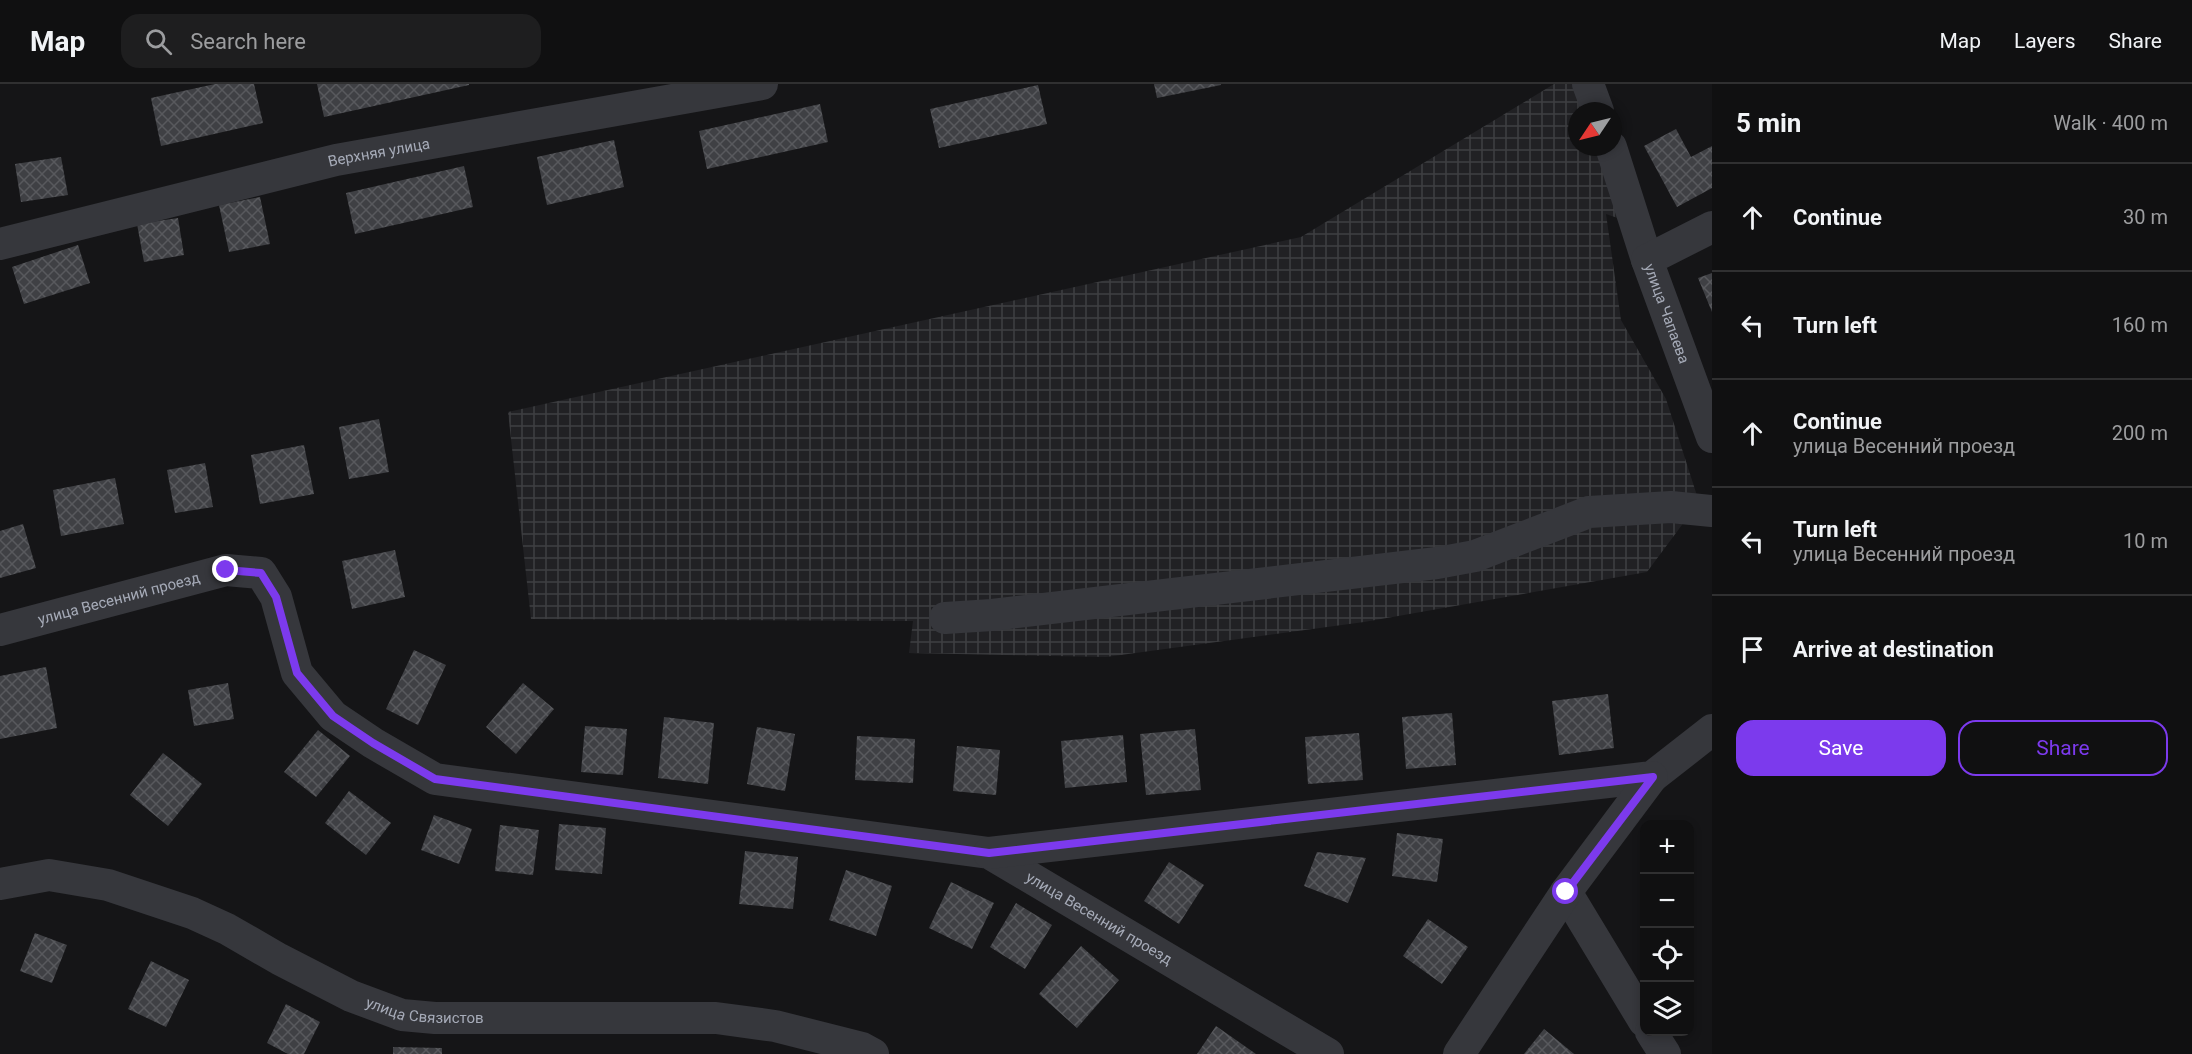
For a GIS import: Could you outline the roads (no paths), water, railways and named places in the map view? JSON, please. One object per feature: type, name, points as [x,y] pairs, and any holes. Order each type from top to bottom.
[{"type":"street","name":"Верхняя улица","points":[[2,236],[336,160],[762,84]]},
{"type":"street","points":[[1588,84],[1595,102]]},
{"type":"street","points":[[1614,156],[1647,260]]},
{"type":"street","name":"улица Чапаева","points":[[1712,227],[1647,260],[1712,436]]},
{"type":"street","points":[[945,618],[992,615],[1437,563],[1475,556],[1588,512],[1671,507],[1712,511]]},
{"type":"street","name":"улица Весенний проезд","points":[[0,630],[226,570],[261,573],[276,597],[297,673],[333,716],[373,743],[435,779],[989,853],[1328,1054]]},
{"type":"street","points":[[1459,1054],[1566,892],[1653,777],[1712,730]]},
{"type":"street","points":[[989,853],[1653,777]]},
{"type":"street","name":"улица Связистов","points":[[0,884],[49,875],[108,885],[192,913],[351,996],[402,1015],[435,1018],[716,1018],[775,1026],[862,1048],[873,1054]]},
{"type":"street","points":[[1566,892],[1640,1014]]},
{"type":"street","points":[[1654,1036],[1665,1054]]}]
